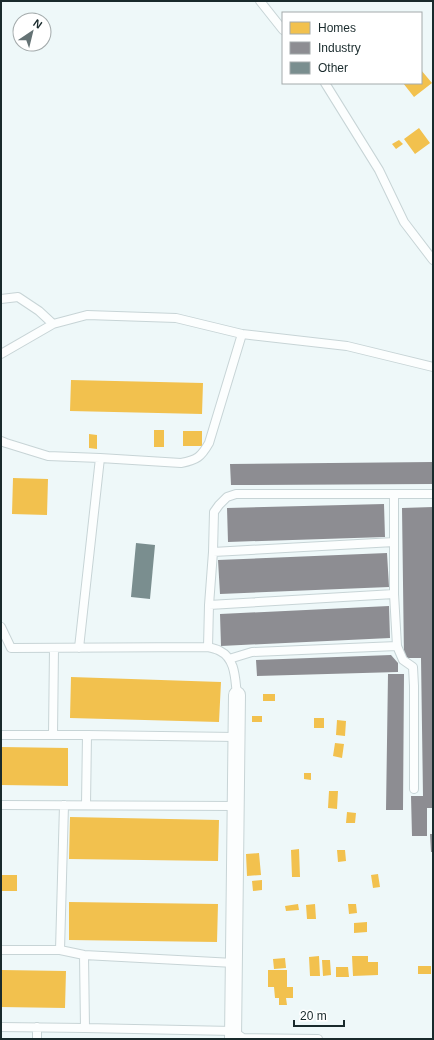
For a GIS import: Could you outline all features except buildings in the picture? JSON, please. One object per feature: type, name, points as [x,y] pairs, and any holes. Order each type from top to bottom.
[{"type":"street","points":[[233,1035],[237,695]]},
{"type":"lane","points":[[260,1],[282,29]]},
{"type":"lane","points":[[326,84],[380,170],[404,222],[433,260]]},
{"type":"lane","points":[[1,299],[18,297],[39,311],[53,324]]},
{"type":"lane","points":[[1,354],[53,324],[86,315],[176,318],[242,334],[347,346],[433,367]]},
{"type":"lane","points":[[1,441],[48,456],[181,463],[193,461],[203,454],[209,443],[242,334]]},
{"type":"lane","points":[[80,648],[100,458]]},
{"type":"lane","points":[[208,647],[214,512],[218,505],[227,497],[236,494],[433,494]]},
{"type":"lane","points":[[394,494],[394,594],[397,646],[403,660],[412,667],[414,686],[414,789]]},
{"type":"lane","points":[[213,552],[394,542]]},
{"type":"lane","points":[[209,605],[394,594]]},
{"type":"lane","points":[[1,627],[11,648]]},
{"type":"lane","points":[[229,659],[252,652],[397,646]]},
{"type":"lane","points":[[1,648],[208,647],[221,651],[229,659],[234,670],[237,695]]},
{"type":"lane","points":[[53,735],[54,648]]},
{"type":"lane","points":[[1,735],[236,737]]},
{"type":"lane","points":[[86,805],[87,735]]},
{"type":"lane","points":[[1,805],[236,806]]},
{"type":"lane","points":[[60,950],[64,805]]},
{"type":"lane","points":[[1,950],[60,950],[84,956],[234,963]]},
{"type":"lane","points":[[84,956],[86,1028]]},
{"type":"lane","points":[[1,1026],[86,1028],[233,1035],[244,1038],[318,1039]]},
{"type":"lane","points":[[37,1027],[37,1039]]}]
